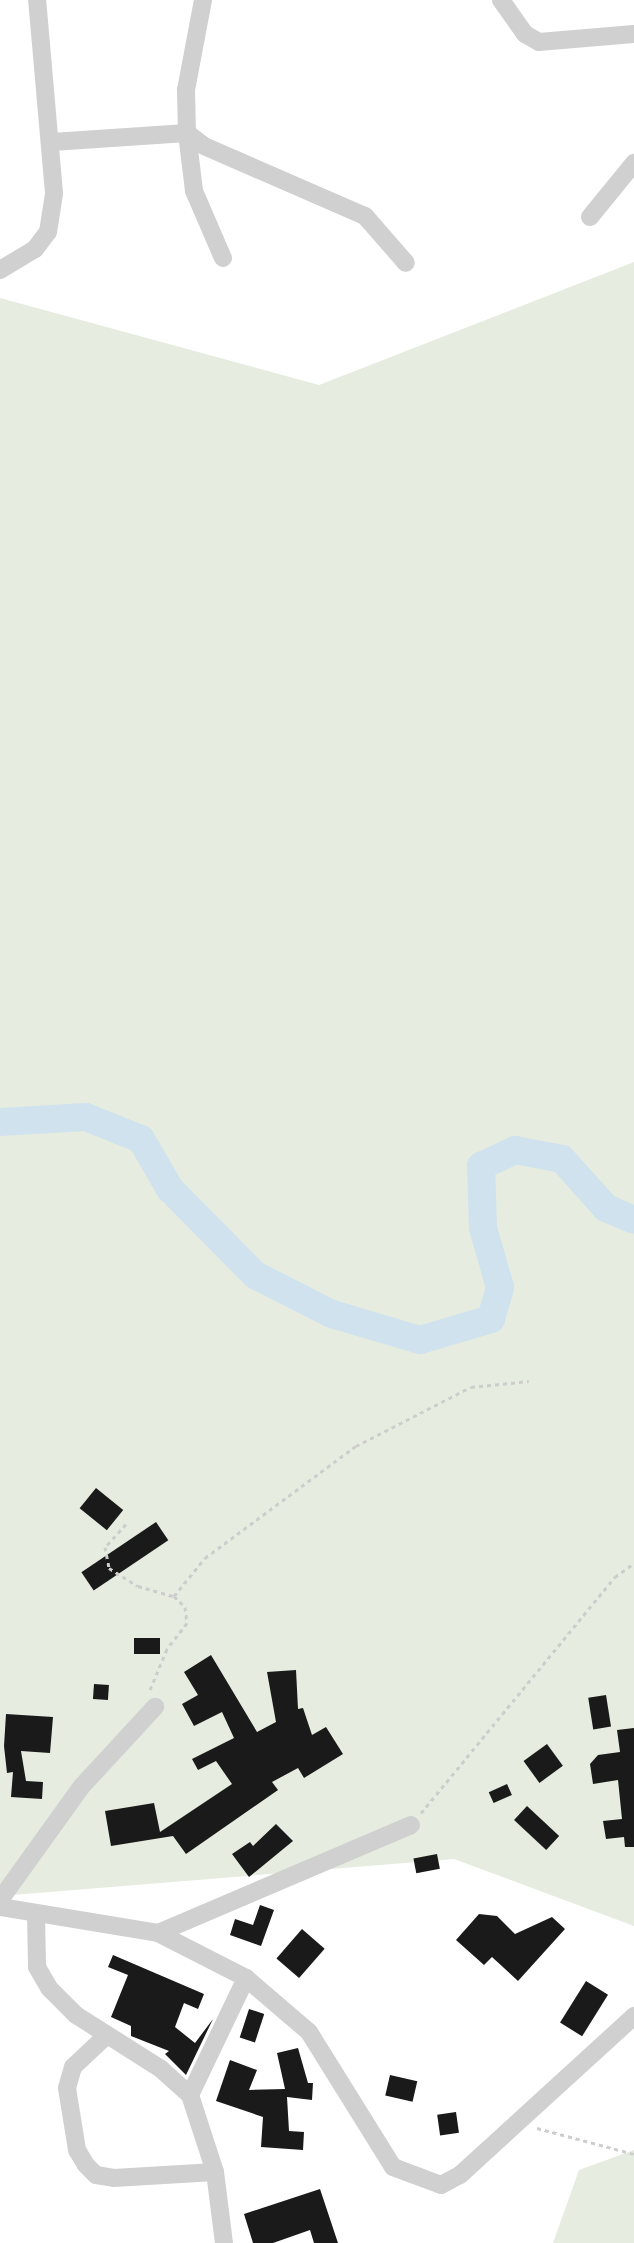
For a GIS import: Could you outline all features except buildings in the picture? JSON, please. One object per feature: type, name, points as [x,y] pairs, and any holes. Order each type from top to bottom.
[{"type":"street","points":[[0,270],[35,249],[48,232],[54,193],[52,142],[37,0]]},
{"type":"street","points":[[203,0],[186,90],[187,133],[194,191],[223,258]]},
{"type":"street","points":[[501,0],[525,34],[539,42],[634,34]]},
{"type":"street","points":[[52,142],[187,133],[204,146],[365,216],[406,263]]},
{"type":"street","points":[[590,217],[634,163]]},
{"type":"street","points":[[0,1900],[82,1786],[155,1707]]},
{"type":"street","points":[[158,1933],[411,1825]]},
{"type":"street","points":[[0,1907],[158,1933],[246,1978],[309,2032],[384,2157],[409,2177],[441,2185],[453,2181],[634,2016]]},
{"type":"street","points":[[36,1913],[37,1967],[76,2015],[161,2069],[190,2095],[215,2172],[224,2243]]},
{"type":"street","points":[[190,2095],[246,1978]]},
{"type":"street","points":[[106,2036],[73,2067],[67,2088],[77,2150],[86,2165],[96,2175],[114,2178],[215,2172]]},
{"type":"path","points":[[174,1596],[205,1558],[356,1446],[471,1387],[529,1381]]},
{"type":"path","points":[[126,1524],[105,1547],[109,1568],[138,1586],[174,1596],[185,1607],[187,1623],[152,1680],[149,1693],[155,1707]]},
{"type":"path","points":[[411,1825],[615,1577],[634,1563]]},
{"type":"path","points":[[518,2123],[634,2154]]},
{"type":"shaded area","points":[[634,262],[634,1926],[454,1859],[0,1896],[0,298],[319,385]]},
{"type":"shaded area","points":[[634,2150],[634,2243],[553,2243],[579,2170]]},
{"type":"waterway","points":[[0,1122],[86,1117],[141,1139],[170,1189],[255,1275],[332,1314],[420,1340],[491,1319],[500,1287],[483,1228],[481,1166],[515,1150],[562,1159],[606,1208],[634,1220]]}]
